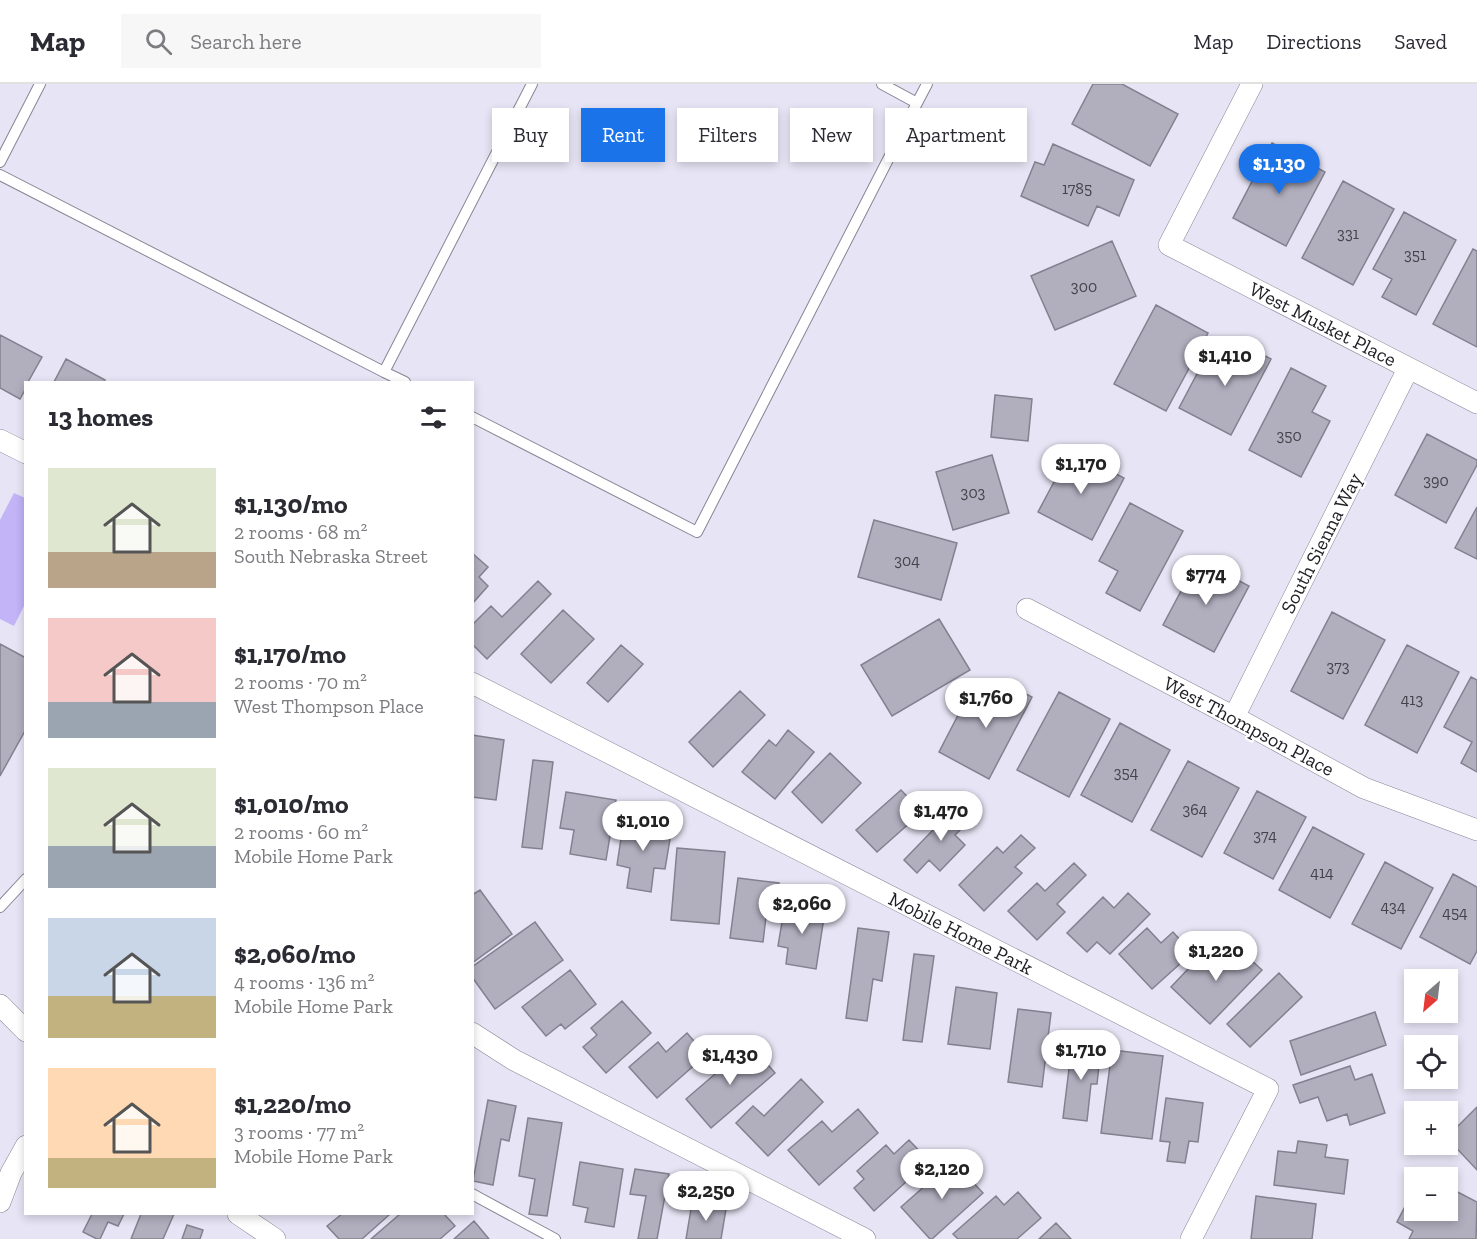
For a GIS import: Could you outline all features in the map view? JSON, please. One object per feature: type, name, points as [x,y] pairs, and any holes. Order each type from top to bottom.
[{"type":"street","name":"West Musket Place","points":[[1252,84],[1169,245],[1477,403]]},
{"type":"street","name":"South Sienna Way","points":[[1234,717],[1408,369]]},
{"type":"street","points":[[0,440],[24,452]]},
{"type":"street","name":"West Thompson Place","points":[[1027,609],[1364,788],[1477,830]]},
{"type":"street","name":"Mobile Home Park","points":[[474,684],[1268,1089],[1191,1239]]},
{"type":"street","points":[[0,1005],[24,1029]]},
{"type":"street","points":[[474,1034],[514,1060],[865,1239]]},
{"type":"street","points":[[0,1202],[11,1173],[24,1150]]},
{"type":"street","points":[[239,1215],[275,1239]]},
{"type":"lane","points":[[0,162],[40,84]]},
{"type":"lane","points":[[384,372],[532,84]]},
{"type":"lane","points":[[882,84],[917,103]]},
{"type":"lane","points":[[474,418],[697,532],[927,84]]},
{"type":"lane","points":[[0,175],[403,381]]},
{"type":"lane","points":[[0,907],[24,881]]},
{"type":"lane","points":[[474,1195],[555,1239]]},
{"type":"shaded area","points":[[14,493],[24,498],[24,606],[14,626],[0,619],[0,520]]},
{"type":"building","points":[[1093,84],[1122,84],[1178,114],[1150,166],[1072,124]]},
{"type":"building","points":[[1272,143],[1325,172],[1286,246],[1233,218]]},
{"type":"building","points":[[1053,144],[1134,180],[1119,216],[1097,206],[1088,226],[1021,196],[1035,162],[1044,165]]},
{"type":"building","points":[[1343,181],[1394,209],[1353,285],[1302,258]]},
{"type":"building","points":[[1404,212],[1456,240],[1416,315],[1382,297],[1392,279],[1373,269]]},
{"type":"building","points":[[1112,241],[1136,296],[1055,330],[1031,276]]},
{"type":"building","points":[[1473,249],[1477,251],[1477,347],[1433,324]]},
{"type":"building","points":[[1156,305],[1208,333],[1166,411],[1114,384]]},
{"type":"building","points":[[0,335],[42,357],[29,381],[24,381],[24,392],[20,399],[0,388]]},
{"type":"building","points":[[1236,340],[1271,359],[1231,435],[1179,408],[1208,353],[1225,362]]},
{"type":"building","points":[[66,359],[105,380],[104,381],[55,381]]},
{"type":"building","points":[[1291,368],[1326,386],[1312,412],[1330,421],[1301,477],[1249,450]]},
{"type":"building","points":[[995,395],[1032,399],[1028,441],[991,437]]},
{"type":"building","points":[[1427,434],[1477,460],[1477,465],[1446,523],[1395,495]]},
{"type":"building","points":[[1071,450],[1124,478],[1092,540],[1038,512]]},
{"type":"building","points":[[992,455],[1009,513],[953,530],[936,472]]},
{"type":"building","points":[[1130,503],[1183,531],[1140,611],[1106,593],[1118,571],[1099,561]]},
{"type":"building","points":[[1477,507],[1477,559],[1455,548]]},
{"type":"building","points":[[874,520],[957,543],[941,600],[858,577]]},
{"type":"building","points":[[474,555],[488,567],[479,577],[488,586],[474,602]]},
{"type":"building","points":[[1198,559],[1249,586],[1214,652],[1163,625]]},
{"type":"building","points":[[538,581],[551,594],[487,659],[474,646],[474,623],[491,606],[502,617]]},
{"type":"building","points":[[563,610],[594,639],[551,683],[521,654]]},
{"type":"building","points":[[1332,612],[1385,640],[1343,719],[1291,691]]},
{"type":"building","points":[[939,619],[970,670],[892,716],[861,665]]},
{"type":"building","points":[[0,644],[24,657],[24,733],[0,776]]},
{"type":"building","points":[[621,645],[643,664],[608,702],[587,683]]},
{"type":"building","points":[[1407,645],[1459,672],[1417,753],[1365,725]]},
{"type":"building","points":[[1471,677],[1477,680],[1477,772],[1461,763],[1472,742],[1444,727]]},
{"type":"building","points":[[1000,680],[1032,697],[989,779],[939,752],[968,696],[987,706]]},
{"type":"building","points":[[740,691],[765,715],[713,767],[689,742]]},
{"type":"building","points":[[1059,692],[1110,719],[1069,797],[1017,770]]},
{"type":"building","points":[[1120,723],[1170,750],[1132,822],[1081,795]]},
{"type":"building","points":[[788,730],[814,752],[775,799],[742,772],[769,740],[776,746]]},
{"type":"building","points":[[474,735],[504,740],[496,800],[474,797]]},
{"type":"building","points":[[830,753],[861,783],[822,823],[792,792]]},
{"type":"building","points":[[533,760],[553,762],[542,849],[522,847]]},
{"type":"building","points":[[1188,761],[1239,788],[1202,857],[1151,830]]},
{"type":"building","points":[[901,790],[922,812],[877,852],[856,830]]},
{"type":"building","points":[[1257,791],[1306,817],[1273,879],[1224,853]]},
{"type":"building","points":[[566,792],[616,800],[606,860],[570,854],[574,830],[560,828]]},
{"type":"building","points":[[959,803],[973,817],[955,835],[965,845],[940,871],[929,860],[917,873],[904,860]]},
{"type":"building","points":[[624,819],[672,827],[665,869],[654,868],[651,892],[627,888],[630,868],[617,865]]},
{"type":"building","points":[[1313,827],[1364,854],[1330,918],[1279,890]]},
{"type":"building","points":[[1021,835],[1035,848],[1015,867],[1022,873],[984,911],[959,885],[997,847],[1003,853]]},
{"type":"building","points":[[677,848],[725,852],[719,924],[671,920]]},
{"type":"building","points":[[1385,862],[1433,888],[1401,949],[1352,924]]},
{"type":"building","points":[[1074,863],[1086,875],[1057,904],[1065,912],[1037,940],[1008,911],[1037,883],[1045,891]]},
{"type":"building","points":[[1453,874],[1477,887],[1477,951],[1470,964],[1420,937]]},
{"type":"building","points":[[738,878],[779,883],[775,918],[766,917],[763,942],[730,938]]},
{"type":"building","points":[[480,890],[512,934],[474,962],[474,894]]},
{"type":"building","points":[[1128,893],[1150,914],[1110,954],[1097,942],[1087,952],[1067,933],[1103,897],[1114,908]]},
{"type":"building","points":[[785,904],[825,911],[816,969],[786,964],[788,948],[778,946]]},
{"type":"building","points":[[535,922],[563,960],[495,1009],[474,980],[474,966]]},
{"type":"building","points":[[858,928],[889,932],[882,981],[873,979],[867,1021],[846,1018]]},
{"type":"building","points":[[1147,928],[1161,943],[1173,932],[1192,953],[1152,989],[1119,954]]},
{"type":"building","points":[[1237,947],[1262,970],[1210,1024],[1171,987],[1207,949],[1221,964]]},
{"type":"building","points":[[914,954],[934,956],[922,1042],[903,1040]]},
{"type":"building","points":[[570,970],[596,1004],[565,1029],[561,1024],[546,1036],[522,1007]]},
{"type":"building","points":[[1279,973],[1302,997],[1250,1047],[1227,1024]]},
{"type":"building","points":[[956,987],[997,993],[990,1049],[948,1044]]},
{"type":"building","points":[[622,1001],[651,1033],[606,1073],[583,1047],[597,1035],[591,1028]]},
{"type":"building","points":[[1018,1009],[1051,1013],[1042,1087],[1008,1082]]},
{"type":"building","points":[[1375,1012],[1386,1045],[1301,1075],[1290,1041]]},
{"type":"building","points":[[687,1033],[706,1055],[657,1098],[629,1067],[658,1042],[666,1052]]},
{"type":"building","points":[[750,1044],[775,1073],[711,1128],[686,1099]]},
{"type":"building","points":[[1072,1044],[1101,1047],[1097,1084],[1091,1084],[1087,1121],[1063,1118]]},
{"type":"building","points":[[1112,1050],[1163,1056],[1152,1139],[1101,1133]]},
{"type":"building","points":[[1350,1066],[1355,1080],[1372,1074],[1385,1113],[1350,1125],[1347,1114],[1327,1121],[1318,1097],[1300,1103],[1293,1085]]},
{"type":"building","points":[[801,1079],[823,1102],[768,1156],[736,1123],[753,1106],[764,1116]]},
{"type":"building","points":[[1166,1098],[1203,1103],[1198,1142],[1189,1141],[1185,1163],[1167,1161],[1170,1142],[1160,1141]]},
{"type":"building","points":[[488,1100],[516,1106],[509,1141],[501,1139],[493,1185],[474,1181]]},
{"type":"building","points":[[1477,1107],[1477,1170],[1458,1150],[1458,1126]]},
{"type":"building","points":[[858,1109],[878,1133],[819,1185],[788,1150],[822,1121],[832,1132]]},
{"type":"building","points":[[528,1118],[562,1123],[547,1216],[529,1214],[535,1179],[519,1176]]},
{"type":"building","points":[[909,1140],[929,1161],[874,1211],[854,1188],[864,1179],[857,1171],[886,1145],[894,1154]]},
{"type":"building","points":[[1298,1141],[1327,1145],[1325,1157],[1348,1160],[1344,1194],[1274,1185],[1278,1151],[1296,1153]]},
{"type":"building","points":[[953,1161],[983,1193],[930,1239],[901,1207]]},
{"type":"building","points":[[580,1162],[623,1169],[614,1227],[585,1222],[588,1208],[573,1205]]},
{"type":"building","points":[[635,1169],[669,1174],[657,1239],[638,1239],[646,1196],[630,1194]]},
{"type":"building","points":[[1018,1192],[1041,1218],[1017,1239],[958,1239],[953,1234],[996,1196],[1004,1205]]},
{"type":"building","points":[[1458,1192],[1477,1202],[1476,1239],[1409,1239],[1413,1231],[1397,1222],[1404,1208],[1404,1221],[1458,1221]]},
{"type":"building","points":[[1256,1196],[1316,1204],[1312,1239],[1251,1239]]},
{"type":"building","points":[[692,1203],[726,1209],[721,1239],[686,1239]]},
{"type":"building","points":[[92,1215],[124,1215],[118,1226],[108,1222],[100,1239],[83,1232]]},
{"type":"building","points":[[141,1215],[174,1215],[163,1239],[131,1239]]},
{"type":"building","points":[[341,1215],[389,1215],[362,1239],[339,1239],[327,1226]]},
{"type":"building","points":[[399,1215],[445,1215],[455,1226],[440,1239],[371,1239]]},
{"type":"building","points":[[474,1221],[489,1239],[454,1239]]},
{"type":"building","points":[[1056,1223],[1071,1239],[1039,1239]]},
{"type":"building","points":[[187,1225],[203,1230],[200,1239],[182,1239]]}]
